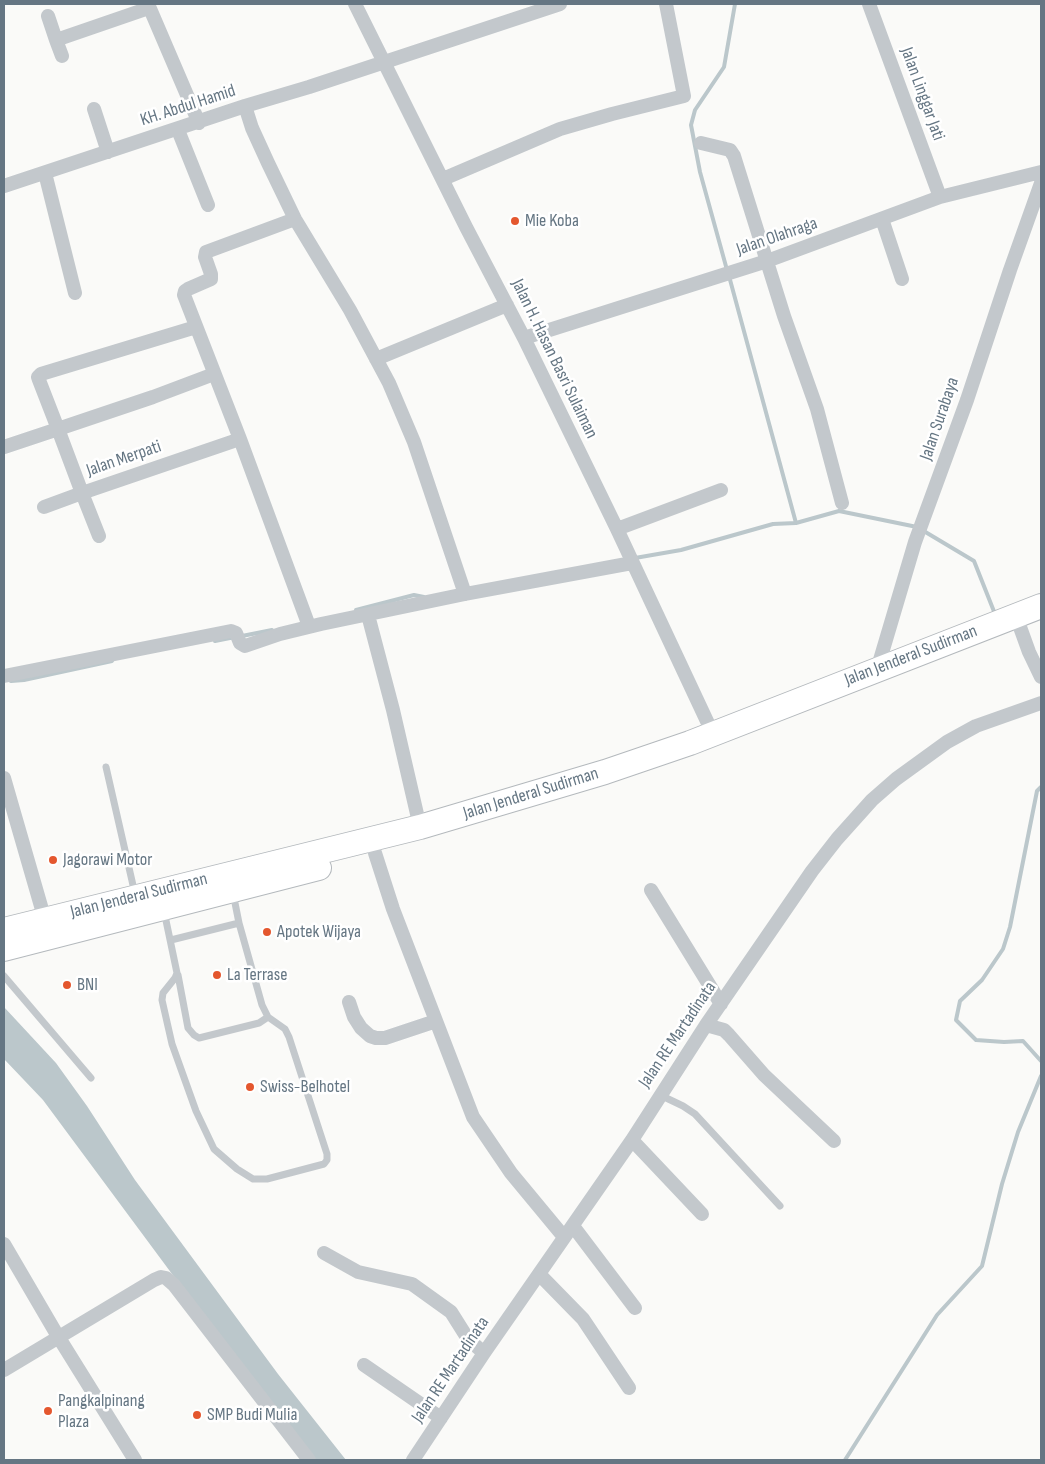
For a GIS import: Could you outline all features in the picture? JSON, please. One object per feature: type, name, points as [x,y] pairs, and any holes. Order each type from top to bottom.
[{"type":"highway","name":"Jalan Jenderal Sudirman","points":[[4,930],[136,897],[230,882],[375,853],[483,824],[628,780],[1026,624],[1041,606]]},
{"type":"highway","name":"Jalan Jenderal Sudirman","points":[[4,949],[163,909],[230,882],[604,772],[713,734],[877,670],[1026,624]]},
{"type":"street","name":"Jalan H. Hasan Basri Sulaiman","points":[[355,4],[524,338],[617,529],[713,734]]},
{"type":"street","name":"KH. Abdul Hamid","points":[[4,186],[560,4]]},
{"type":"street","points":[[443,179],[560,129],[684,96],[666,4]]},
{"type":"street","name":"Jalan Linggar Jati","points":[[869,4],[940,197]]},
{"type":"street","points":[[56,40],[148,6],[199,123]]},
{"type":"street","points":[[48,16],[62,56]]},
{"type":"street","points":[[245,106],[252,128],[295,220],[350,310],[389,383],[414,442],[464,590]]},
{"type":"street","points":[[94,109],[108,152]]},
{"type":"street","points":[[178,130],[208,205]]},
{"type":"street","points":[[701,143],[730,150],[733,153],[784,316],[817,409],[842,503]]},
{"type":"street","points":[[45,172],[75,293]]},
{"type":"street","name":"Jalan Olahraga","points":[[524,338],[767,261],[940,197],[1041,172]]},
{"type":"street","name":"Jalan Surabaya","points":[[877,670],[914,542],[938,481],[1041,182]]},
{"type":"street","points":[[882,219],[902,279]]},
{"type":"street","points":[[295,220],[206,252],[205,257],[211,279],[188,289],[184,293],[307,622]]},
{"type":"street","points":[[376,359],[507,304]]},
{"type":"street","name":"Jalan Merpati","points":[[196,327],[40,374],[39,380],[82,494],[240,439]]},
{"type":"street","points":[[4,447],[153,397],[214,374]]},
{"type":"street","points":[[617,529],[721,490]]},
{"type":"street","points":[[44,507],[82,494],[99,536]]},
{"type":"street","points":[[4,676],[226,632],[238,638],[243,645],[249,645],[307,622],[368,615],[464,590],[630,559]]},
{"type":"street","points":[[368,615],[393,710],[420,827]]},
{"type":"street","points":[[1026,624],[1035,666],[1041,677]]},
{"type":"street","name":"Jalan RE Martadinata","points":[[413,1460],[484,1353],[632,1140],[706,1025],[812,870],[872,800],[896,779],[948,742],[976,726],[1041,702]]},
{"type":"street","points":[[4,778],[44,920]]},
{"type":"street","points":[[375,853],[393,909],[476,1124],[511,1173],[568,1231],[635,1308]]},
{"type":"street","points":[[652,890],[722,1004]]},
{"type":"street","points":[[348,1002],[361,1028],[370,1036],[376,1038],[385,1038],[436,1021]]},
{"type":"street","points":[[706,1025],[724,1030],[759,1070],[834,1141]]},
{"type":"street","points":[[632,1140],[702,1214]]},
{"type":"street","points":[[4,1239],[59,1336]]},
{"type":"street","points":[[4,1244],[135,1460]]},
{"type":"street","points":[[324,1253],[358,1272],[412,1284],[451,1312],[468,1339],[484,1353]]},
{"type":"street","points":[[539,1274],[583,1319],[629,1388]]},
{"type":"street","points":[[4,1370],[157,1278],[166,1278],[174,1284],[309,1460]]},
{"type":"street","points":[[364,1365],[441,1418]]},
{"type":"lane","points":[[106,767],[136,897]]},
{"type":"lane","points":[[178,973],[163,993],[162,1000],[172,1044],[196,1111],[214,1149],[237,1170],[253,1179],[267,1179],[324,1164],[327,1160],[327,1154],[285,1029],[268,1017],[262,1004],[239,923],[230,882]]},
{"type":"lane","points":[[163,909],[178,973],[188,1028],[194,1035],[199,1038],[259,1023],[268,1017]]},
{"type":"lane","points":[[170,940],[239,923]]},
{"type":"lane","points":[[4,976],[90,1078]]},
{"type":"lane","points":[[660,1095],[695,1114],[780,1206]]},
{"type":"shaded area","points":[[4,1007],[56,1063],[87,1106],[135,1180],[278,1374],[346,1460],[312,1460],[43,1100],[4,1059]]},
{"type":"waterway","points":[[727,270],[700,172],[691,125],[695,110],[724,67],[735,4]]},
{"type":"waterway","points":[[729,276],[796,523]]},
{"type":"waterway","points":[[635,558],[681,550],[773,524],[796,523],[839,511],[917,527],[974,561],[995,614]]},
{"type":"waterway","points":[[356,610],[414,595],[424,597]]},
{"type":"waterway","points":[[242,636],[272,630]]},
{"type":"waterway","points":[[215,641],[235,637]]},
{"type":"waterway","points":[[11,681],[24,680],[112,661]]},
{"type":"waterway","points":[[1041,787],[1037,791],[1010,927],[1003,949],[982,980],[960,1001],[956,1020],[976,1040],[1023,1041],[1041,1061]]},
{"type":"waterway","points":[[845,1460],[937,1315],[982,1266],[1002,1184],[1018,1132],[1041,1076]]},
{"type":"place","name":"Mie Koba","points":[[515,221]]},
{"type":"place","name":"Jagorawi Motor","points":[[53,860]]},
{"type":"place","name":"Apotek Wijaya","points":[[267,932]]},
{"type":"place","name":"La Terrase","points":[[217,975]]},
{"type":"place","name":"BNI","points":[[67,985]]},
{"type":"place","name":"Swiss-Belhotel","points":[[250,1087]]},
{"type":"place","name":"Pangkalpinang Plaza","points":[[48,1411]]},
{"type":"place","name":"SMP Budi Mulia","points":[[197,1415]]}]
